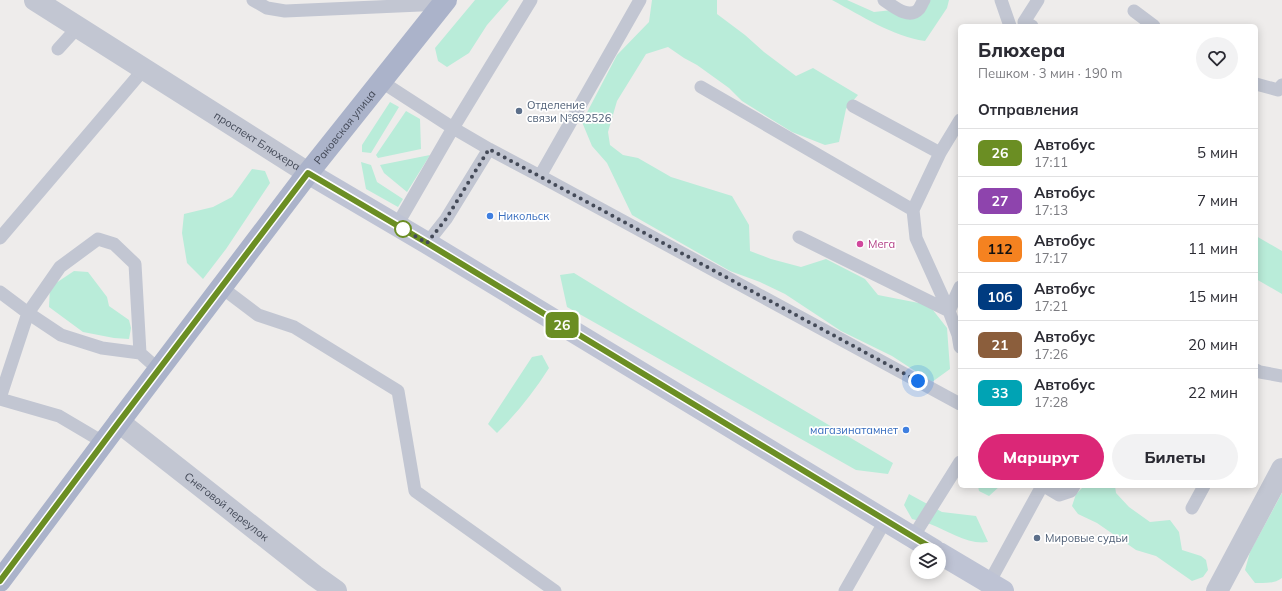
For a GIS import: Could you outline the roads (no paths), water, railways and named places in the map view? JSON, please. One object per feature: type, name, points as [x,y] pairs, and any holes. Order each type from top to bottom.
[{"type":"main road","name":"Раковская улица","points":[[0,581],[221,287],[308,173],[382,82],[442,1]]},
{"type":"main road","name":"проспект Блюхера","points":[[308,173],[427,243],[923,543]]},
{"type":"main road","points":[[946,557],[996,587]]},
{"type":"street","name":"проспект Блюхера","points":[[45,3],[78,27],[308,173]]},
{"type":"street","name":"Снеговой переулок","points":[[119,422],[309,572],[336,591]]},
{"type":"street","points":[[1217,591],[1282,469]]},
{"type":"lane","points":[[253,0],[267,8],[285,11],[442,1]]},
{"type":"lane","points":[[397,225],[453,128],[531,0]]},
{"type":"lane","points":[[540,176],[640,0]]},
{"type":"lane","points":[[884,0],[903,12],[911,13],[918,9],[924,0]]},
{"type":"lane","points":[[1001,0],[1009,24]]},
{"type":"lane","points":[[1026,24],[1038,0]]},
{"type":"lane","points":[[1134,11],[1151,24]]},
{"type":"lane","points":[[58,49],[78,27]]},
{"type":"lane","points":[[0,238],[144,69]]},
{"type":"lane","points":[[382,82],[453,128],[489,149],[958,403]]},
{"type":"lane","points":[[1258,85],[1278,90],[1282,85]]},
{"type":"lane","points":[[701,87],[913,210]]},
{"type":"lane","points":[[853,106],[940,153]]},
{"type":"lane","points":[[958,123],[940,153],[913,210],[916,238],[949,311],[958,335]]},
{"type":"lane","points":[[427,243],[446,219],[489,149]]},
{"type":"lane","points":[[799,237],[949,311]]},
{"type":"lane","points":[[104,442],[59,416],[0,398],[28,313],[60,268],[98,239],[114,244],[135,264],[140,353]]},
{"type":"lane","points":[[221,287],[258,315],[294,326],[398,391],[415,491],[555,591]]},
{"type":"lane","points":[[0,292],[61,335],[102,348],[140,353],[158,370]]},
{"type":"lane","points":[[949,311],[958,292]]},
{"type":"lane","points":[[1258,370],[1282,376]]},
{"type":"lane","points":[[913,537],[958,465]]},
{"type":"lane","points":[[996,587],[1042,488]]},
{"type":"lane","points":[[1047,488],[1059,495],[1071,491],[1073,488]]},
{"type":"lane","points":[[1192,508],[1203,488]]},
{"type":"lane","points":[[845,591],[885,521]]},
{"type":"place","name":"Отделение связи №692526","points":[[519,111]]},
{"type":"place","name":"Никольск","points":[[490,216]]},
{"type":"place","name":"Мега","points":[[860,244]]},
{"type":"place","name":"магазинатамнет","points":[[906,430]]},
{"type":"place","name":"Мировые судьи","points":[[1037,538]]}]
